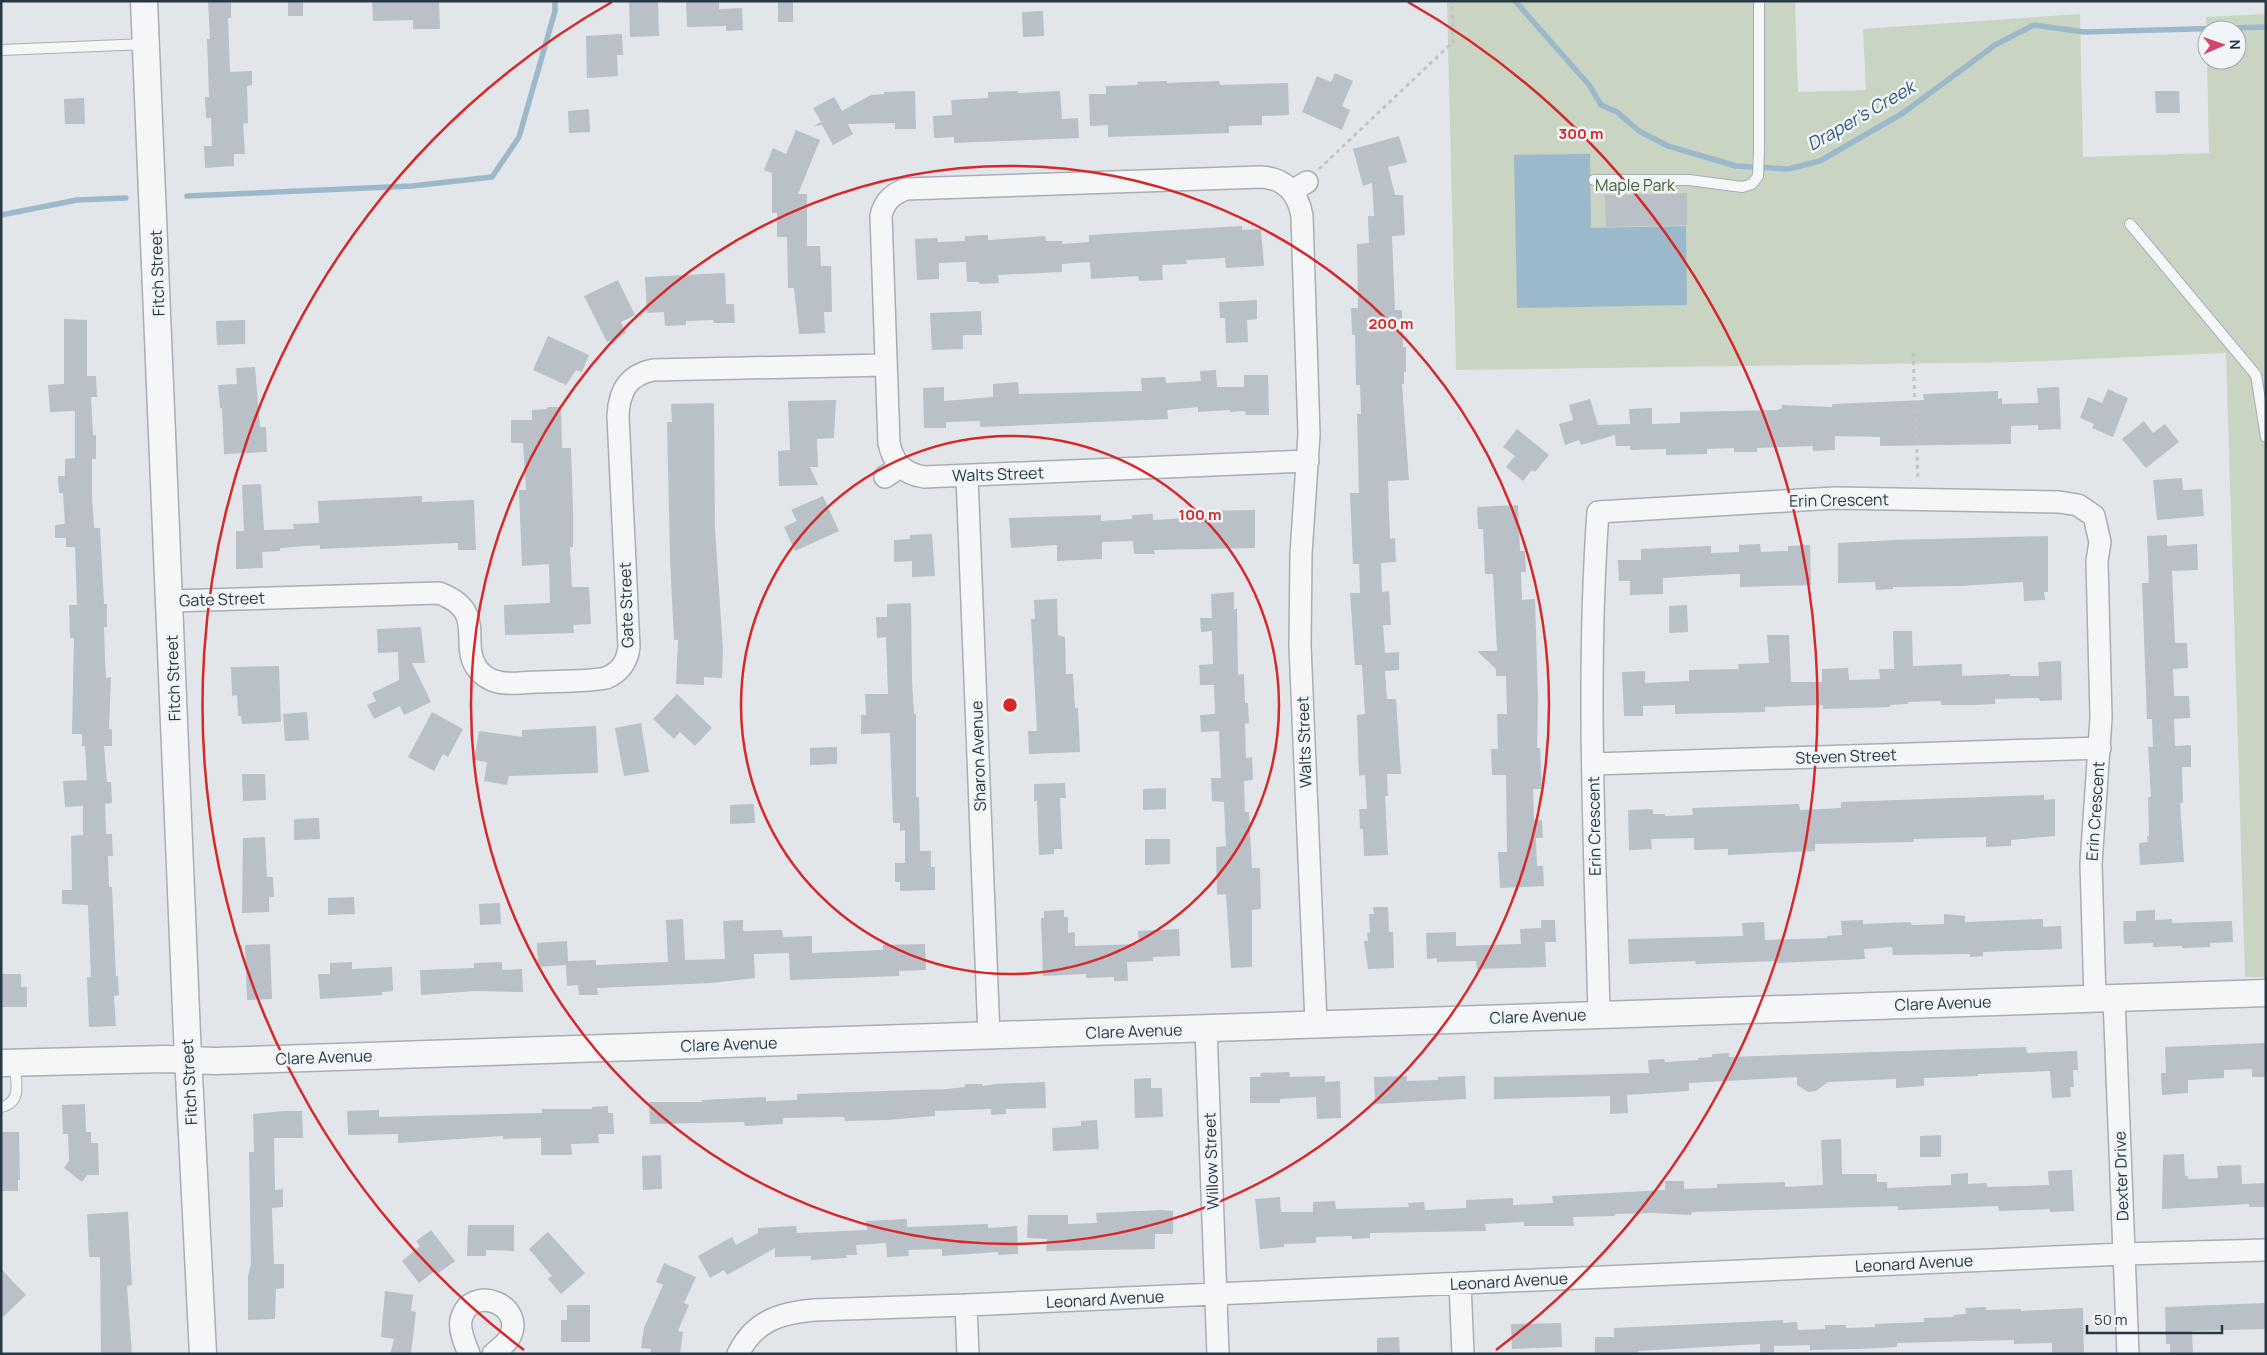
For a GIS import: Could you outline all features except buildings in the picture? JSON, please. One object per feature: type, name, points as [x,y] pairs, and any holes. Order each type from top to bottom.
[{"type":"street","name":"Fitch Street","points":[[144,1],[171,601],[188,1060],[203,1354]]},
{"type":"street","name":"Walts Street","points":[[1308,461],[967,476],[924,477],[892,472],[894,460],[889,443],[881,216],[884,192],[906,189],[1261,177],[1300,186],[1309,434],[1308,461],[1301,554],[1300,646],[1316,1023]]},
{"type":"street","name":"Gate Street","points":[[171,601],[439,593],[448,596],[464,611],[471,630],[472,658],[479,681],[506,683],[598,680],[614,674],[625,673],[629,647],[618,416],[619,398],[628,382],[643,372],[653,370],[886,365]]},
{"type":"street","name":"Sharon Avenue","points":[[967,476],[989,1036]]},
{"type":"street","name":"Erin Crescent","points":[[1599,1014],[1593,764],[1594,564],[1598,512],[1835,498],[2059,502],[2078,505],[2094,516],[2100,542],[2097,561],[2101,718],[2091,864],[2105,998]]},
{"type":"street","name":"Steven Street","points":[[1593,764],[2100,748]]},
{"type":"street","name":"Clare Avenue","points":[[8,1063],[215,1061],[2105,998],[2265,991]]},
{"type":"street","name":"Dexter Drive","points":[[2105,998],[2124,1254],[2128,1354]]},
{"type":"street","name":"Willow Street","points":[[1206,1028],[1218,1354]]},
{"type":"street","name":"Leonard Avenue","points":[[738,1354],[748,1336],[757,1328],[772,1318],[789,1312],[2124,1254],[2266,1250]]},
{"type":"street","points":[[1460,1283],[1463,1354]]},
{"type":"street","points":[[469,1354],[461,1329],[461,1319],[466,1310],[474,1303],[483,1300],[493,1301],[502,1305],[509,1313],[512,1322],[512,1332],[507,1342],[493,1354]]},
{"type":"street","points":[[966,1305],[968,1354]]},
{"type":"lane","points":[[1594,180],[1621,180],[1657,185],[1689,180],[1742,187],[1752,184],[1758,176],[1759,150],[1759,1]]},
{"type":"lane","points":[[1,50],[147,44]]},
{"type":"lane","points":[[1621,180],[1622,191]]},
{"type":"lane","points":[[2130,224],[2256,375],[2266,437]]},
{"type":"lane","points":[[1,1107],[13,1102],[17,1097],[8,1063]]},
{"type":"path","points":[[1300,186],[1453,42],[1452,1]]},
{"type":"path","points":[[1913,353],[1919,499]]},
{"type":"green space","name":"Maple Park","points":[[1447,1],[1795,1],[1798,92],[1866,90],[1863,29],[2080,14],[2083,157],[2209,153],[2207,70],[2247,70],[2247,20],[2206,20],[2206,17],[2266,14],[2266,977],[2245,977],[2226,353],[2018,362],[1456,370]]},
{"type":"water","points":[[1590,154],[1591,228],[1686,226],[1687,305],[1517,308],[1514,155]]},
{"type":"waterway","points":[[187,196],[412,186],[492,177],[519,137],[555,11],[555,1]]},
{"type":"waterway","name":"Draper's Creek","points":[[1515,1],[1590,86],[1601,105],[1617,112],[1639,131],[1668,146],[1736,166],[1788,169],[1820,161],[1903,113],[1995,45],[2034,25],[2084,32],[2266,27]]},
{"type":"waterway","name":"Draper's Creek","points":[[1,215],[77,200],[126,198]]}]
